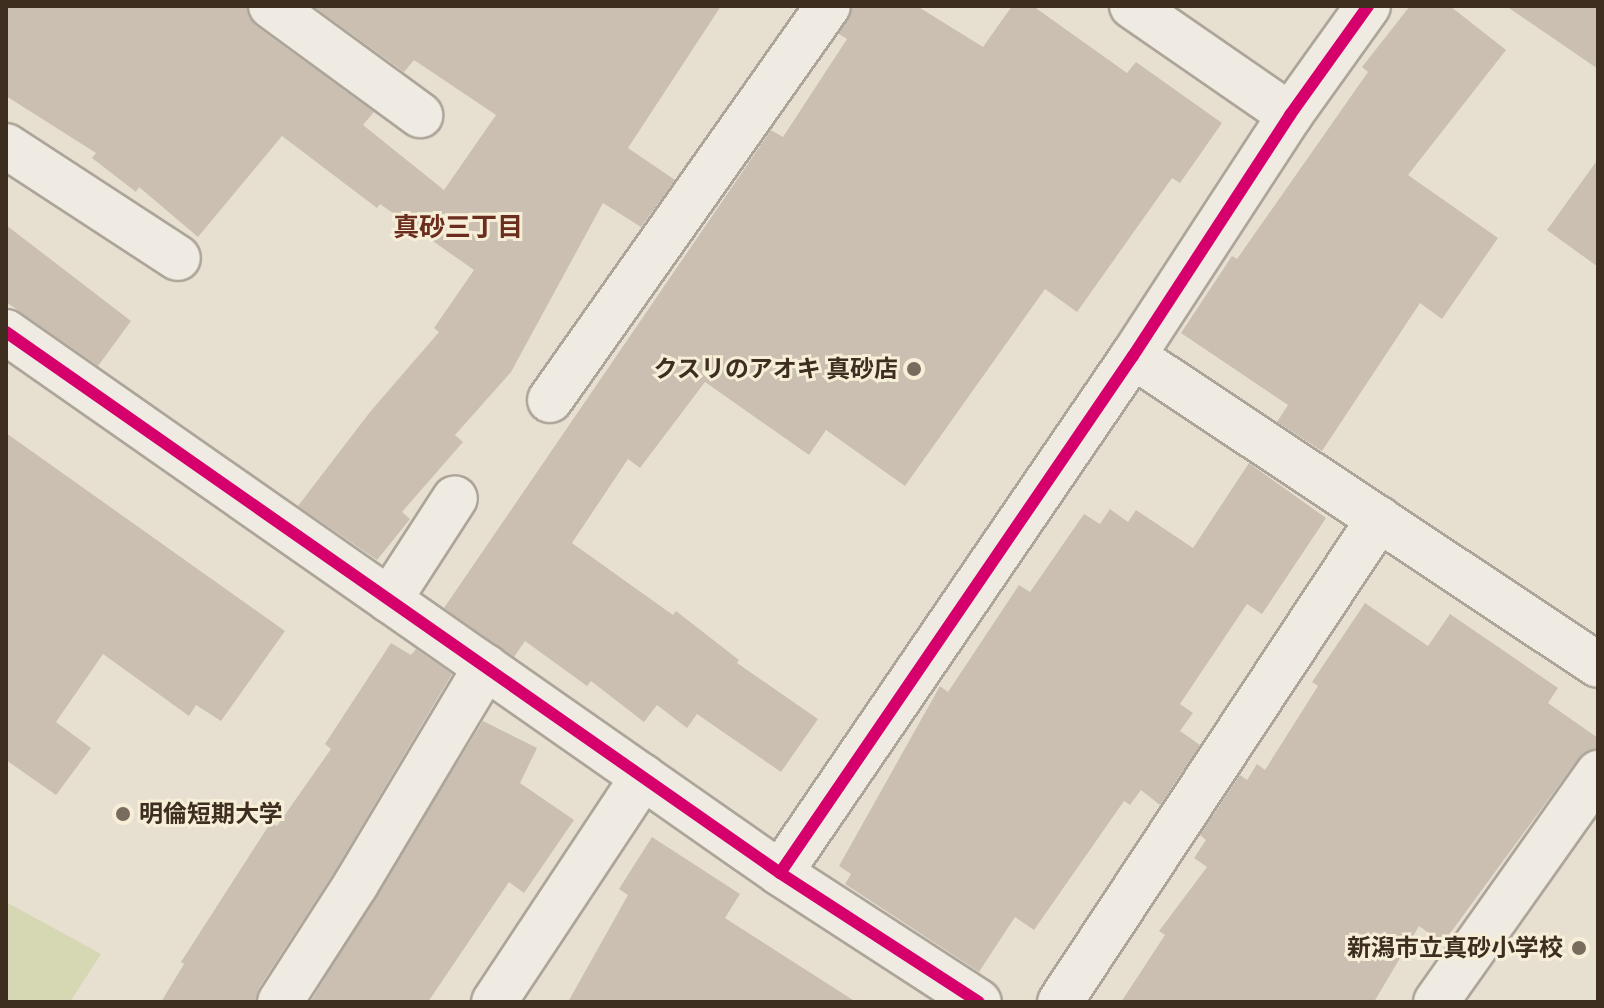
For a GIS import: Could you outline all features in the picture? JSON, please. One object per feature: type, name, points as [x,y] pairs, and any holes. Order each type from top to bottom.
[{"type":"street","points":[[271,6],[420,115]]},
{"type":"street","points":[[550,400],[828,6]]},
{"type":"street","points":[[1132,6],[1290,115]]},
{"type":"street","points":[[780,873],[1133,356],[1290,115],[1368,6]]},
{"type":"street","points":[[6,146],[178,258]]},
{"type":"street","points":[[6,332],[780,873],[979,1002]]},
{"type":"street","points":[[1133,356],[1598,665]]},
{"type":"street","points":[[389,600],[455,498]]},
{"type":"street","points":[[1060,1002],[1379,519]]},
{"type":"street","points":[[280,1002],[356,884],[486,667]]},
{"type":"street","points":[[1436,1002],[1598,773]]},
{"type":"street","points":[[494,1002],[643,777]]},
{"type":"green space","points":[[6,902],[101,954],[70,1002],[6,1002]]},
{"type":"building","points":[[6,6],[246,6],[256,26],[374,112],[363,125],[444,190],[496,115],[414,60],[404,72],[313,6],[721,6],[628,148],[675,180],[641,227],[603,203],[511,372],[455,435],[463,442],[402,512],[410,519],[377,560],[298,506],[370,412],[439,332],[434,328],[474,270],[380,204],[377,208],[282,136],[198,237],[139,187],[136,192],[92,158],[96,153],[6,96]]},
{"type":"building","points":[[853,6],[917,6],[983,47],[1012,6],[1033,6],[1127,73],[1136,62],[1222,123],[1180,183],[1172,178],[1077,312],[1045,289],[905,486],[826,430],[809,455],[705,382],[640,468],[628,459],[572,543],[673,615],[676,611],[739,660],[737,663],[818,719],[781,772],[697,714],[687,728],[657,705],[644,722],[591,681],[587,686],[525,641],[514,657],[444,608],[771,130],[783,137],[847,39],[839,34]]},
{"type":"building","points":[[1410,6],[1450,6],[1506,50],[1408,175],[1498,238],[1442,319],[1420,303],[1322,451],[1277,422],[1288,405],[1181,333],[1232,256],[1237,259],[1368,72],[1362,67]]},
{"type":"building","points":[[1506,6],[1598,6],[1598,69]]},
{"type":"building","points":[[1598,159],[1598,267],[1547,230]]},
{"type":"building","points":[[6,225],[131,321],[98,366],[6,302]]},
{"type":"building","points":[[6,433],[285,631],[221,721],[196,705],[189,716],[103,654],[56,722],[91,748],[56,795],[6,760]]},
{"type":"building","points":[[1249,463],[1326,518],[1262,614],[1247,604],[1180,704],[1193,713],[1180,731],[1200,745],[1160,805],[1141,790],[1130,805],[1124,801],[1034,930],[1015,917],[979,972],[845,884],[851,874],[839,866],[940,686],[948,692],[1019,585],[1030,592],[1084,514],[1100,524],[1110,509],[1128,522],[1136,510],[1193,548]]},
{"type":"building","points":[[1365,603],[1428,646],[1450,614],[1558,688],[1548,703],[1598,738],[1598,748],[1587,751],[1578,759],[1443,943],[1419,926],[1374,1002],[1121,1002],[1165,935],[1159,931],[1207,867],[1194,858],[1206,840],[1200,835],[1240,775],[1247,780],[1257,764],[1265,770],[1318,686],[1312,682]]},
{"type":"building","points":[[391,643],[411,655],[416,649],[452,674],[335,871],[259,988],[255,1002],[161,1002],[184,964],[181,962],[271,822],[277,826],[331,749],[325,744]]},
{"type":"building","points":[[483,721],[537,748],[520,783],[574,820],[524,893],[509,882],[428,1002],[310,1002]]},
{"type":"building","points":[[652,837],[740,894],[725,918],[856,1002],[568,1002],[628,895],[619,889]]},
{"type":"cycle path","points":[[780,873],[1133,356],[1290,115],[1368,6]]},
{"type":"cycle path","points":[[6,332],[780,873],[979,1002]]},
{"type":"place","name":"クスリのアオキ 真砂店","points":[[914,369]]},
{"type":"place","name":"明倫短期大学","points":[[123,814]]},
{"type":"place","name":"新潟市立真砂小学校","points":[[1579,948]]},
{"type":"district","name":"真砂三丁目","points":[[458,228]]}]
